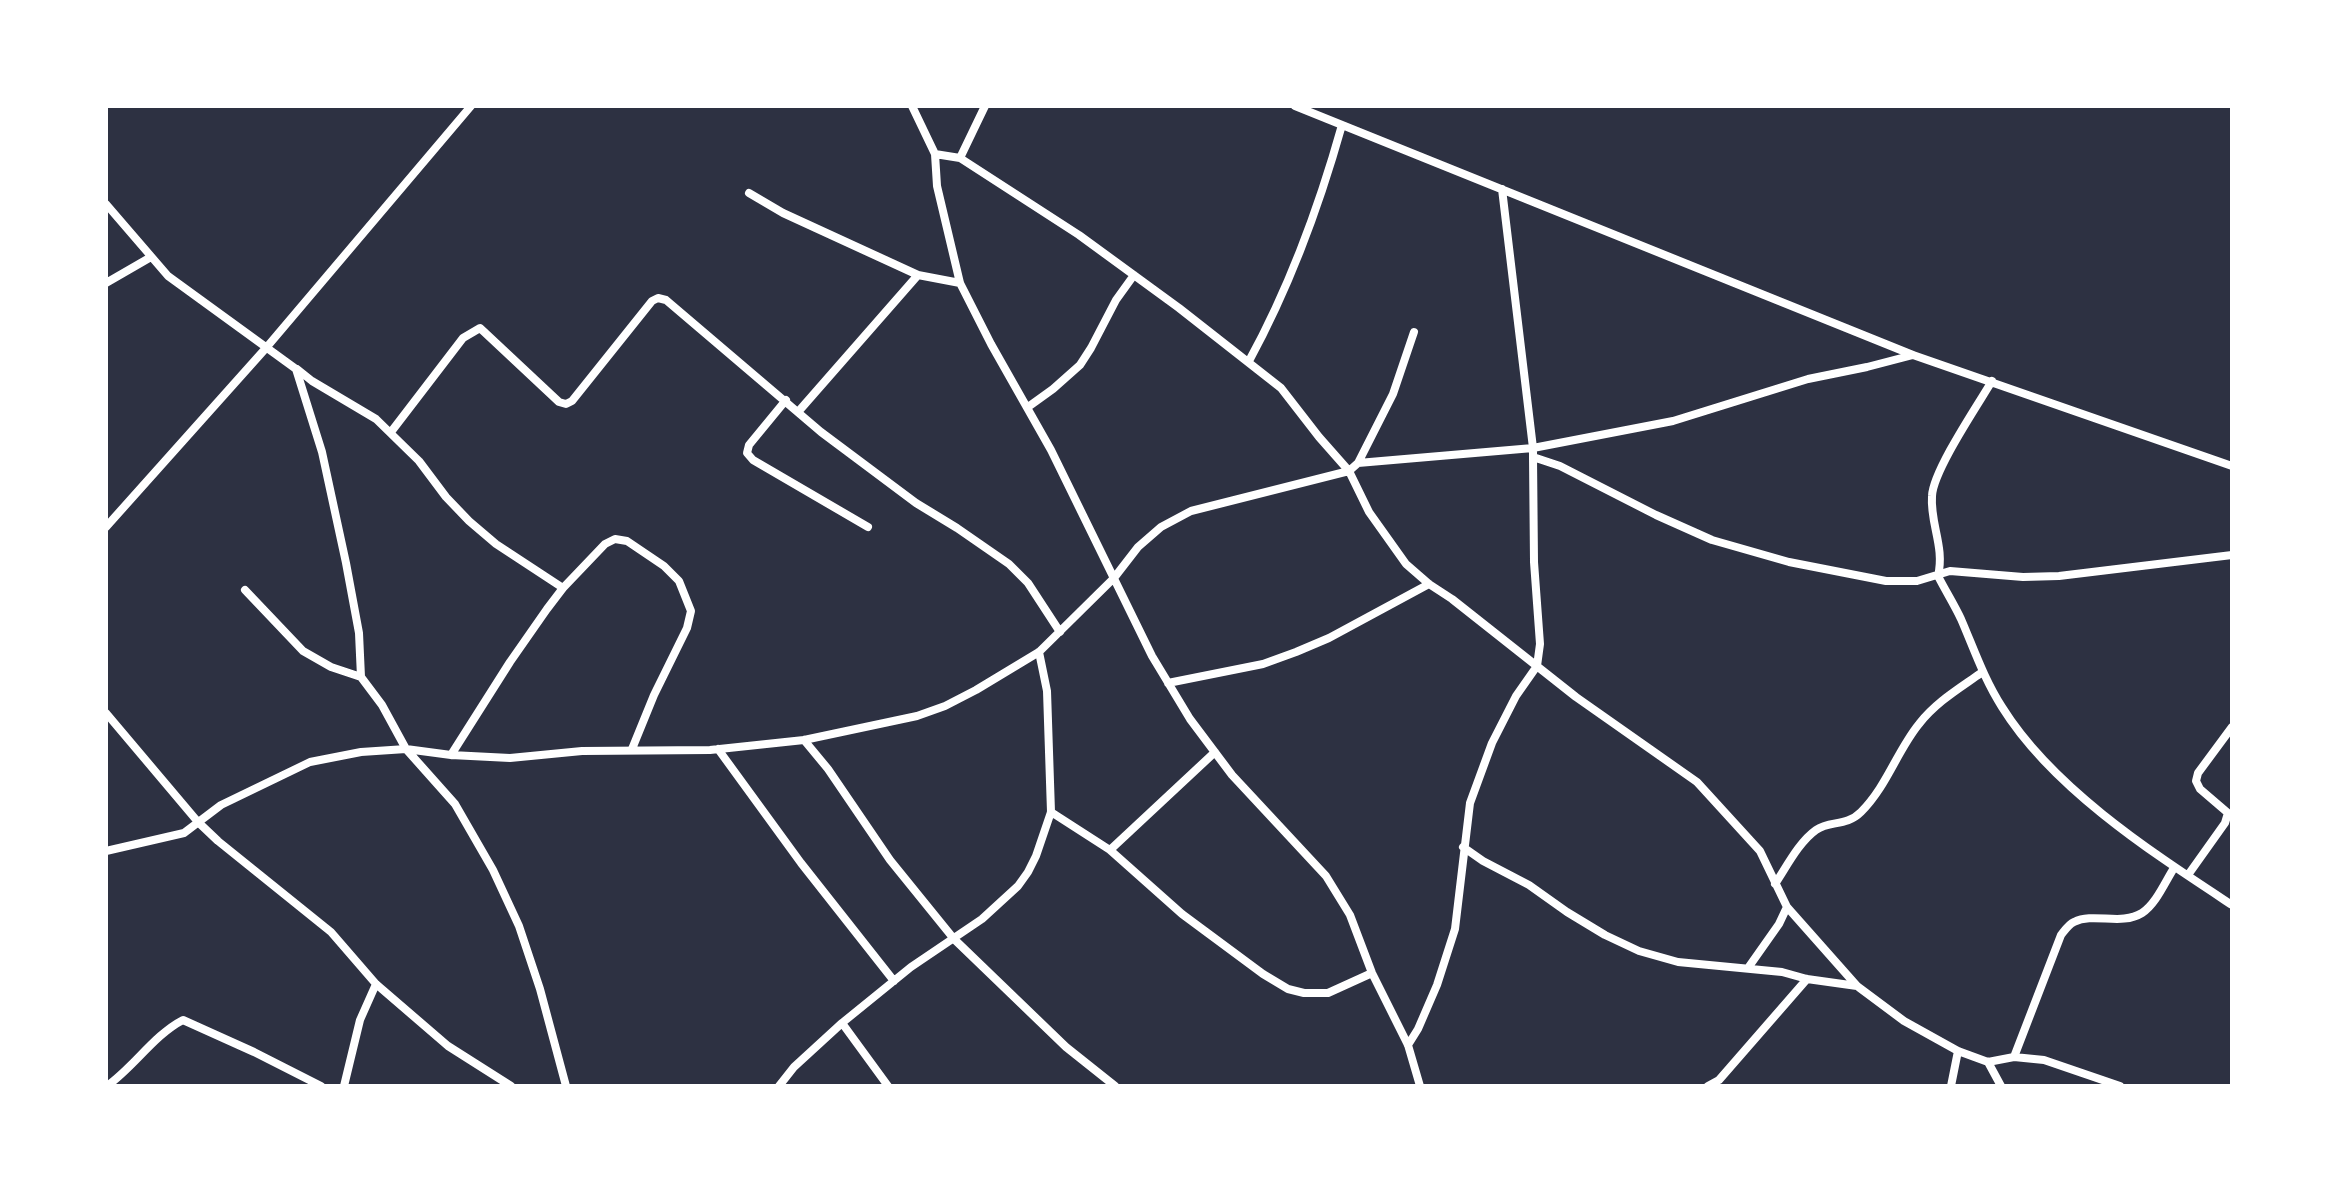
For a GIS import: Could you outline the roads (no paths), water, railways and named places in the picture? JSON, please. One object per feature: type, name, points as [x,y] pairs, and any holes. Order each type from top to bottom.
[{"type":"street","points":[[106,527],[266,348],[470,106]]},
{"type":"street","points":[[912,106],[935,154],[937,186],[960,283],[1028,407],[1152,656],[1190,719],[1215,752],[1258,805],[1326,876],[1350,915],[1372,973],[1408,1045],[1420,1086]]},
{"type":"street","points":[[960,158],[985,106]]},
{"type":"street","points":[[1295,106],[1913,355],[2232,466]]},
{"type":"street","points":[[1249,361],[1308,230],[1342,125]]},
{"type":"street","points":[[935,154],[960,158],[1079,235],[1281,388],[1349,471],[1369,512],[1406,564],[1576,697],[1697,782],[1760,851],[1787,907],[1857,986],[1904,1021],[1958,1051],[1988,1062],[2014,1057],[2044,1060],[2120,1086]]},
{"type":"street","points":[[1408,1045],[1418,1029],[1448,956],[1455,929],[1470,803],[1492,743],[1516,696],[1537,666],[1540,644],[1534,562],[1533,453],[1502,189]]},
{"type":"street","points":[[749,193],[783,213],[918,275],[960,283]]},
{"type":"street","points":[[106,204],[168,276],[312,381],[376,419],[419,461],[469,521],[496,544],[563,588]]},
{"type":"street","points":[[106,283],[151,257]]},
{"type":"street","points":[[798,412],[918,275]]},
{"type":"street","points":[[1028,407],[1080,365],[1116,300],[1134,275]]},
{"type":"street","points":[[391,432],[463,338],[480,328],[559,402],[566,404],[572,401],[652,301],[658,298],[666,300],[821,432],[916,503],[1009,564],[1028,583],[1060,632]]},
{"type":"street","points":[[106,851],[184,833],[221,805],[310,762],[361,752],[406,749],[510,758],[632,749],[718,749],[804,740],[917,716],[945,706],[1039,652],[1114,578],[1138,547],[1161,527],[1191,511],[1349,471],[1358,463],[1393,394],[1414,332]]},
{"type":"street","points":[[1358,463],[1533,453],[1673,421],[1808,379],[1913,355]]},
{"type":"street","points":[[296,369],[322,452],[346,563],[359,633],[361,677],[382,705],[406,749],[455,804],[493,870],[519,926],[566,1086]]},
{"type":"street","points":[[1992,381],[1939,473],[1932,497],[1941,561],[1938,576],[1960,617],[1981,673],[2004,712],[2069,784],[2174,868],[2232,905]]},
{"type":"street","points":[[786,400],[749,445],[747,453],[753,460],[868,527]]},
{"type":"street","points":[[1533,453],[1712,540],[1789,562],[1886,581],[1917,581],[1950,571],[2023,577],[2059,576],[2232,555]]},
{"type":"street","points":[[451,755],[510,662],[563,588],[605,544],[615,539],[627,541],[664,566],[679,581],[691,617],[632,749]]},
{"type":"street","points":[[1168,683],[1263,664],[1296,652],[1329,638],[1429,584]]},
{"type":"street","points":[[245,590],[303,651],[331,667],[361,677]]},
{"type":"street","points":[[779,1086],[794,1067],[842,1023],[894,981],[982,919],[1018,886],[1036,856],[1051,812],[1047,691],[1039,652]]},
{"type":"street","points":[[1775,884],[1806,839],[1819,827],[1844,823],[1860,814],[1883,785],[1918,725],[1935,706],[1981,673]]},
{"type":"street","points":[[106,713],[198,822],[218,841],[331,932],[376,984],[448,1046],[511,1086]]},
{"type":"street","points":[[2188,875],[2225,823],[2228,813],[2200,789],[2196,781],[2198,773],[2232,727]]},
{"type":"street","points":[[804,740],[828,769],[890,860],[954,939],[1066,1047],[1115,1086]]},
{"type":"street","points":[[718,749],[801,863],[894,981]]},
{"type":"street","points":[[1110,850],[1215,752]]},
{"type":"street","points":[[1051,812],[1110,850],[1182,914],[1288,989],[1328,993],[1372,973]]},
{"type":"street","points":[[1463,847],[1529,885],[1605,935],[1639,951],[1678,962],[1782,972],[1857,986]]},
{"type":"street","points":[[2014,1057],[2053,950],[2072,922],[2121,919],[2141,914],[2151,905],[2174,868]]},
{"type":"street","points":[[1748,968],[1779,924],[1787,907]]},
{"type":"street","points":[[1708,1086],[1719,1080],[1807,979]]},
{"type":"street","points":[[344,1086],[360,1020],[376,984]]},
{"type":"street","points":[[107,1086],[183,1020],[321,1086]]},
{"type":"street","points":[[842,1023],[888,1086]]},
{"type":"street","points":[[1951,1086],[1958,1051]]},
{"type":"street","points":[[1988,1062],[2001,1086]]}]
